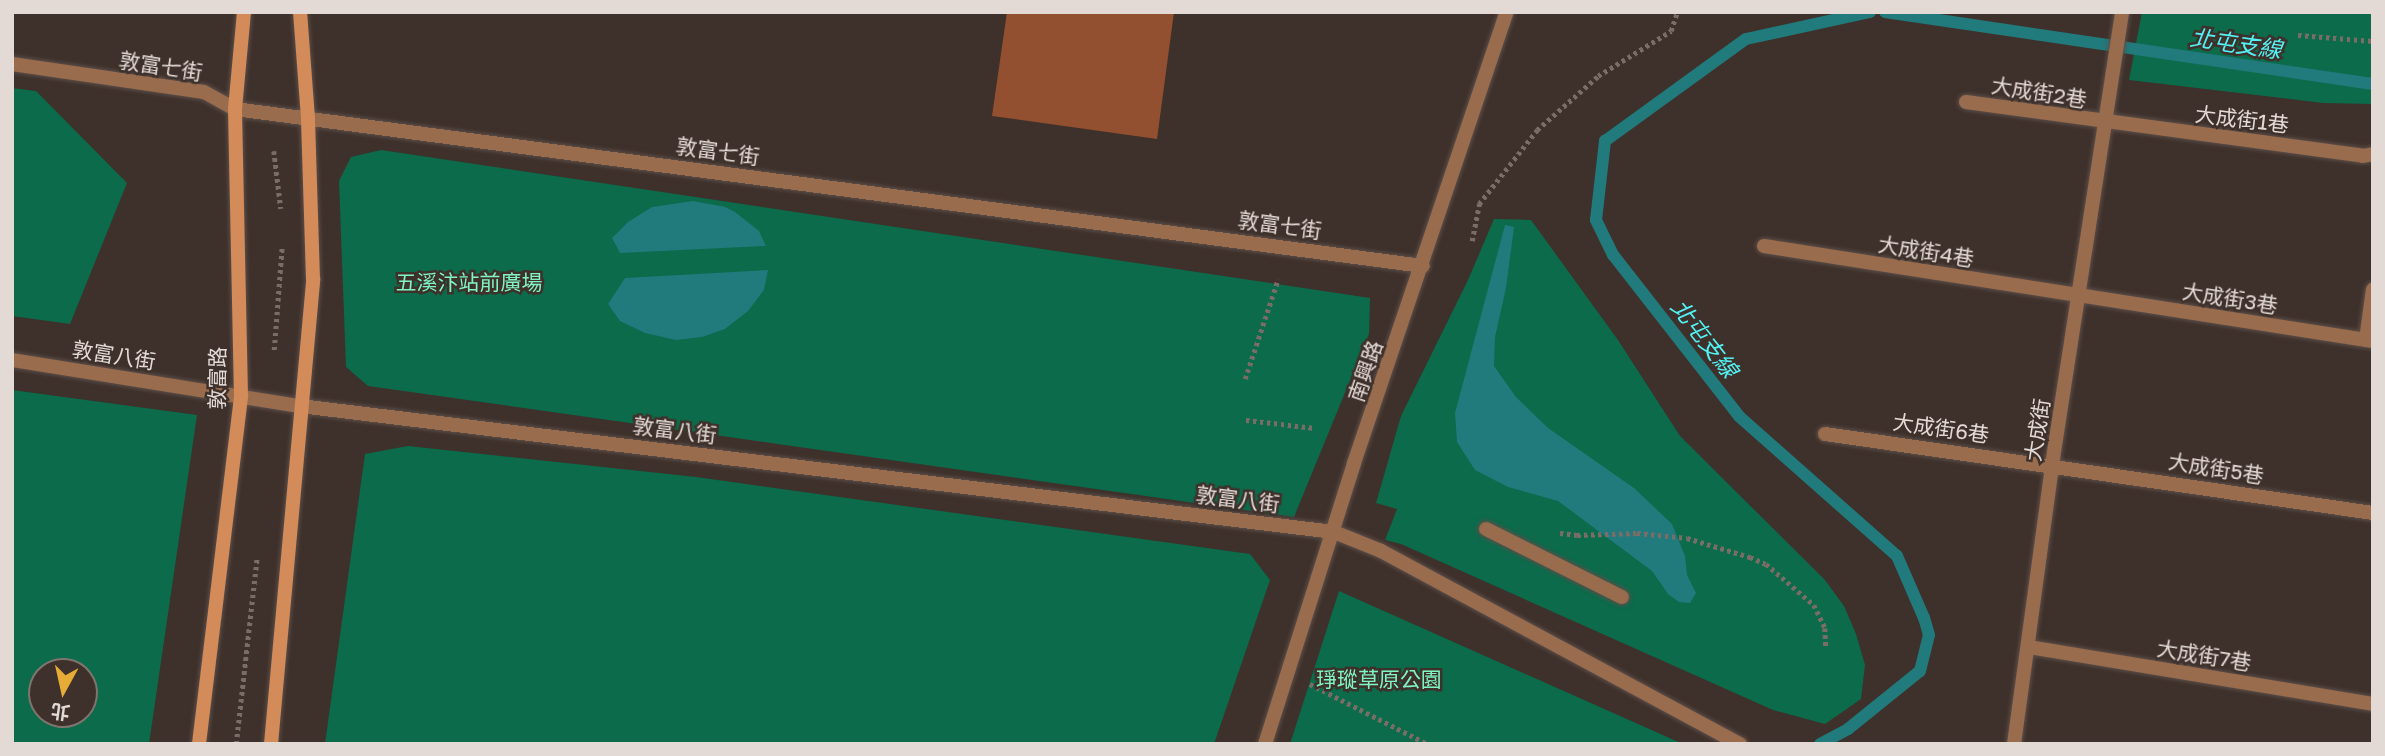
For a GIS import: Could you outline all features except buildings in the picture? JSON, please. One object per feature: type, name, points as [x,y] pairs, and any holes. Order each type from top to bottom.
[{"type":"street","name":"敦富路","points":[[199,744],[241,396],[235,109],[244,12]]},
{"type":"street","points":[[271,744],[313,279],[308,118],[300,12]]},
{"type":"street","name":"南興路","points":[[1265,744],[1354,463],[1507,12]]},
{"type":"street","name":"大成街","points":[[2014,744],[2052,465],[2081,296],[2122,12]]},
{"type":"street","name":"敦富七街","points":[[12,64],[204,92],[235,109],[1423,266]]},
{"type":"street","name":"大成街2巷","points":[[1966,102],[2105,123]]},
{"type":"street","name":"大成街1巷","points":[[2105,123],[2363,156],[2373,154]]},
{"type":"street","name":"大成街4巷","points":[[1764,246],[2081,296]]},
{"type":"street","points":[[2369,340],[2373,289]]},
{"type":"street","name":"大成街3巷","points":[[2081,296],[2369,340]]},
{"type":"street","name":"敦富八街","points":[[12,360],[300,406],[1334,532],[1381,551],[1740,744]]},
{"type":"street","name":"大成街6巷","points":[[1825,434],[2052,465]]},
{"type":"street","name":"大成街5巷","points":[[2052,465],[2373,513]]},
{"type":"street","points":[[1486,529],[1622,597]]},
{"type":"street","name":"大成街7巷","points":[[2029,647],[2373,704]]},
{"type":"path","points":[[1472,241],[1479,204],[1537,130],[1598,76],[1671,31],[1677,12]]},
{"type":"path","points":[[2298,35],[2373,41]]},
{"type":"path","points":[[274,151],[282,218]]},
{"type":"path","points":[[274,349],[282,244]]},
{"type":"path","points":[[1245,379],[1278,279]]},
{"type":"path","points":[[1246,420],[1315,428]]},
{"type":"path","points":[[1551,532],[1577,535],[1637,533],[1687,538],[1750,557],[1766,564],[1814,606],[1825,628],[1826,647]]},
{"type":"path","points":[[236,744],[258,554]]},
{"type":"path","points":[[1288,674],[1428,744]]},
{"type":"green space","points":[[2142,12],[2373,12],[2373,104],[2323,103],[2129,80]]},
{"type":"green space","points":[[12,88],[36,91],[127,183],[70,324],[12,316]]},
{"type":"green space","name":"五溪汴站前廣場","points":[[381,150],[1370,298],[1369,334],[1294,517],[368,386],[346,367],[339,181],[351,157]]},
{"type":"green space","points":[[1494,219],[1531,220],[1618,340],[1680,436],[1825,580],[1844,606],[1856,634],[1865,665],[1861,699],[1825,724],[1773,710],[1401,544],[1385,540],[1397,509],[1376,503],[1401,416],[1468,280]]},
{"type":"green space","points":[[12,390],[197,415],[149,744],[12,744]]},
{"type":"green space","points":[[408,446],[696,477],[1250,554],[1270,580],[1214,744],[325,744],[365,454]]},
{"type":"green space","name":"琤瑽草原公園","points":[[1339,591],[1683,744],[1290,744]]},
{"type":"water","points":[[693,201],[725,207],[735,212],[759,231],[766,246],[620,253],[612,238],[628,222],[652,207]]},
{"type":"water","points":[[1505,225],[1514,227],[1506,288],[1495,337],[1494,366],[1516,397],[1548,428],[1634,488],[1672,524],[1685,556],[1687,575],[1696,593],[1690,603],[1679,602],[1668,594],[1652,571],[1558,501],[1508,487],[1475,470],[1457,442],[1455,413]]},
{"type":"water","points":[[768,270],[764,290],[748,311],[725,329],[702,337],[676,340],[645,333],[620,321],[608,304],[625,278]]},
{"type":"waterway","name":"北屯支線","points":[[1820,744],[1848,729],[1920,671],[1929,635],[1924,618],[1897,556],[1739,416],[1613,255],[1596,220],[1605,141],[1746,39],[1870,12]]},
{"type":"waterway","name":"北屯支線","points":[[1885,12],[2373,84]]}]
